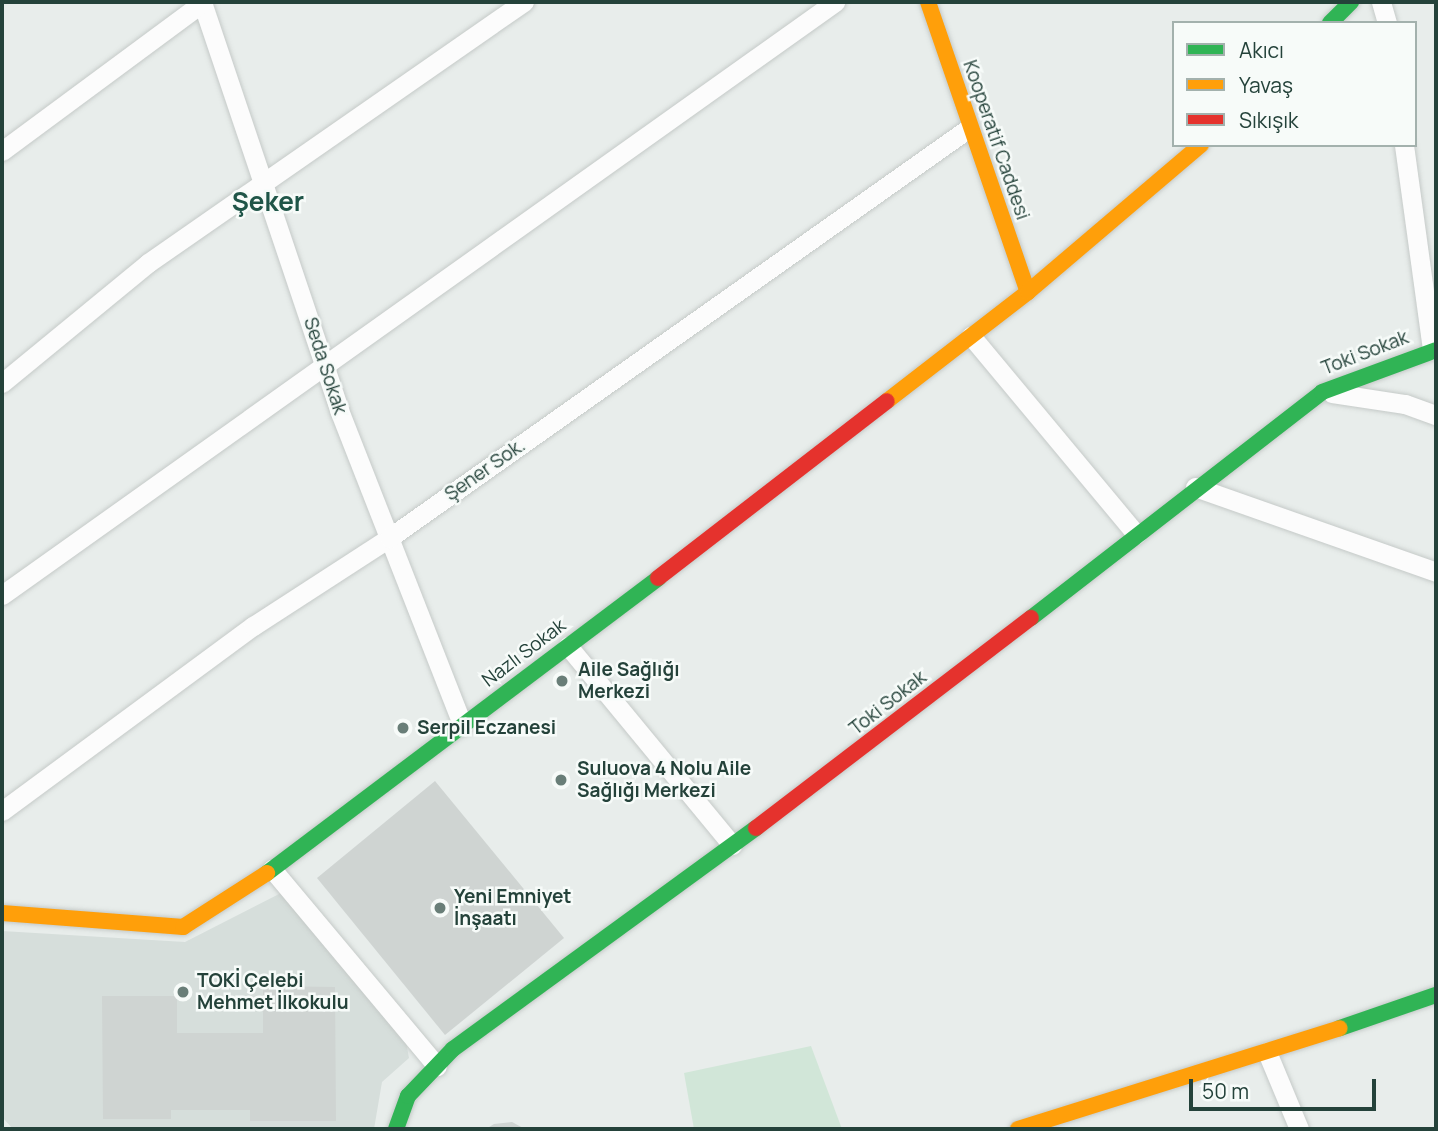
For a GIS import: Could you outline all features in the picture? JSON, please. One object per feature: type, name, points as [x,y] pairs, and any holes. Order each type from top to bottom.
[{"type":"street","points":[[2,151],[202,2]]},
{"type":"street","name":"Seda Sokak","points":[[202,2],[324,363],[463,726]]},
{"type":"street","points":[[2,383],[148,262],[524,2]]},
{"type":"street","points":[[2,595],[324,363],[835,2]]},
{"type":"street","name":"Kooperatif Caddesi","points":[[928,2],[969,128],[1028,292]]},
{"type":"street","points":[[1332,21],[1351,2]]},
{"type":"street","points":[[1381,2],[1386,21]]},
{"type":"street","name":"Şener Sok.","points":[[2,811],[253,626],[389,538],[969,128]]},
{"type":"street","name":"Nazlı Sokak","points":[[2,913],[183,927],[272,869],[568,646],[1028,292],[1199,147]]},
{"type":"street","points":[[1404,147],[1434,350]]},
{"type":"street","points":[[971,336],[1136,534]]},
{"type":"street","name":"Toki Sokak","points":[[396,1129],[408,1096],[453,1049],[869,746],[1136,534],[1322,392],[1434,350]]},
{"type":"street","points":[[1322,392],[1405,404],[1436,415]]},
{"type":"street","points":[[1195,488],[1436,572]]},
{"type":"street","points":[[568,646],[732,845]]},
{"type":"street","points":[[272,869],[437,1066]]},
{"type":"street","points":[[1018,1129],[1435,997]]},
{"type":"street","points":[[1267,1052],[1299,1129]]},
{"type":"shaded area","name":"TOKİ Çelebi Mehmet İlkokulu","points":[[281,893],[406,1042],[409,1058],[382,1082],[374,1129],[13,1129],[2,1117],[2,931],[185,942]]},
{"type":"green space","points":[[811,1046],[842,1129],[694,1129],[684,1073]]},
{"type":"building","name":"Yeni Emniyet İnşaatı","points":[[435,781],[564,938],[445,1035],[317,878]]},
{"type":"building","points":[[263,986],[335,987],[336,1121],[250,1121],[250,1110],[171,1110],[171,1119],[103,1119],[102,996],[177,996],[177,1033],[263,1033]]},
{"type":"building","points":[[512,1122],[525,1129],[486,1129],[494,1124]]},
{"type":"traffic: fast","points":[[1332,21],[1351,2]]},
{"type":"traffic: fast","points":[[1031,618],[1322,392],[1436,350]]},
{"type":"traffic: fast","points":[[267,873],[658,578]]},
{"type":"traffic: fast","points":[[396,1129],[408,1096],[453,1049],[756,828]]},
{"type":"traffic: fast","points":[[1340,1028],[1436,995]]},
{"type":"traffic: slow","points":[[928,2],[1028,292]]},
{"type":"traffic: slow","points":[[887,401],[1028,292],[1199,147]]},
{"type":"traffic: slow","points":[[2,913],[183,927],[267,873]]},
{"type":"traffic: slow","points":[[1018,1129],[1340,1028]]},
{"type":"traffic: jam","points":[[658,578],[887,401]]},
{"type":"traffic: jam","points":[[756,828],[1031,618]]},
{"type":"place","name":"Aile Sağlığı Merkezi","points":[[562,681]]},
{"type":"place","name":"Serpil Eczanesi","points":[[403,728]]},
{"type":"place","name":"Suluova 4 Nolu Aile Sağlığı Merkezi","points":[[561,780]]},
{"type":"place","name":"Yeni Emniyet İnşaatı","points":[[440,908]]},
{"type":"place","name":"TOKİ Çelebi Mehmet İlkokulu","points":[[183,992]]},
{"type":"district","name":"Şeker","points":[[268,202]]}]
